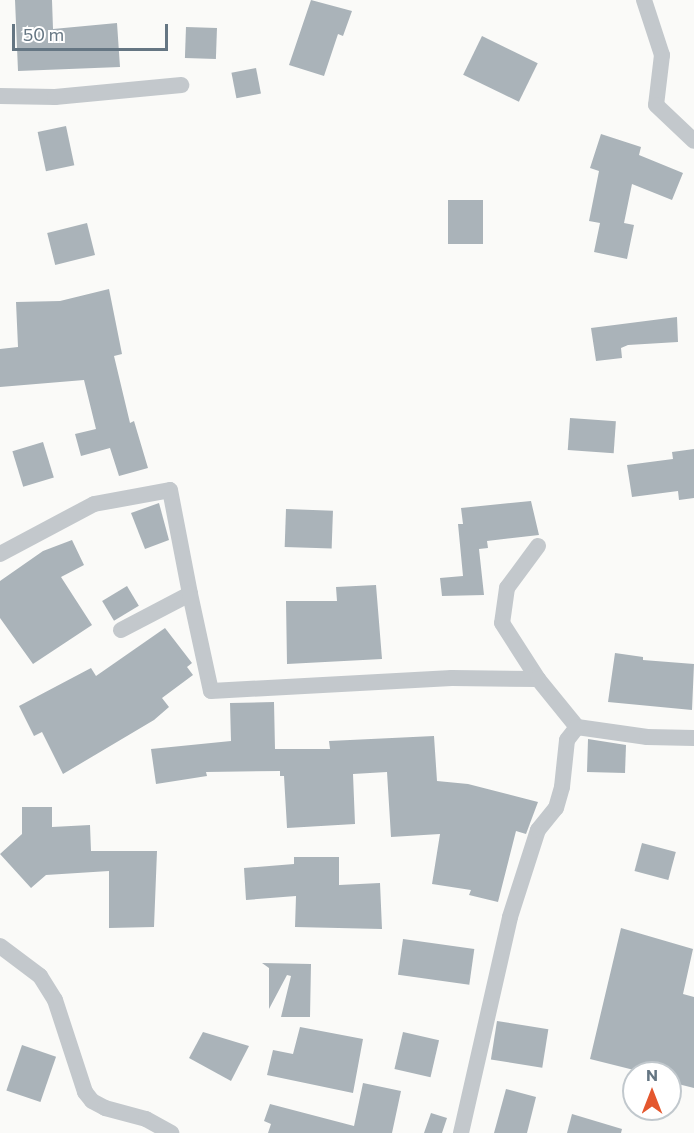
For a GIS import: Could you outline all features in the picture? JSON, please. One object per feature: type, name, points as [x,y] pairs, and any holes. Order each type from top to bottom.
[{"type":"street","points":[[644,0],[662,55],[656,105],[694,141]]},
{"type":"street","points":[[0,96],[55,97],[181,85]]},
{"type":"street","points":[[0,554],[94,504],[170,490],[211,691],[452,678],[538,679]]},
{"type":"street","points":[[538,546],[507,588],[502,623],[538,679],[577,727],[647,737],[694,738]]},
{"type":"street","points":[[121,630],[190,594]]},
{"type":"street","points":[[461,1133],[510,917],[538,831],[556,808],[562,787],[567,741],[577,727]]},
{"type":"street","points":[[0,945],[40,976],[55,1000],[85,1092],[92,1101],[105,1108],[146,1119],[171,1133]]},
{"type":"building","points":[[15,0],[52,0],[53,29],[117,23],[120,67],[18,71]]},
{"type":"building","points":[[311,0],[352,11],[343,36],[338,34],[324,76],[289,65]]},
{"type":"building","points":[[186,27],[217,28],[216,59],[185,58]]},
{"type":"building","points":[[482,36],[538,63],[519,102],[463,75]]},
{"type":"building","points":[[256,68],[261,94],[236,98],[231,73]]},
{"type":"building","points":[[66,126],[74,165],[46,171],[38,132]]},
{"type":"building","points":[[601,134],[641,147],[639,155],[683,173],[672,200],[632,184],[624,223],[634,225],[627,259],[594,252],[600,223],[589,221],[599,171],[590,168]]},
{"type":"building","points":[[448,200],[483,200],[483,244],[448,244]]},
{"type":"building","points":[[87,223],[95,255],[55,265],[47,233]]},
{"type":"building","points":[[109,289],[122,354],[114,356],[130,423],[134,421],[148,468],[119,476],[110,448],[81,456],[75,434],[96,429],[84,380],[0,387],[0,349],[18,347],[16,302],[60,301]]},
{"type":"building","points":[[677,317],[678,342],[628,345],[621,348],[622,358],[596,361],[591,328]]},
{"type":"building","points":[[570,418],[616,421],[614,453],[568,450]]},
{"type":"building","points":[[43,442],[54,477],[23,487],[12,451]]},
{"type":"building","points":[[694,449],[694,498],[679,500],[678,491],[632,497],[627,465],[673,459],[672,452]]},
{"type":"building","points":[[531,501],[539,535],[487,541],[488,548],[479,549],[484,595],[442,596],[440,578],[463,576],[458,524],[463,524],[461,508]]},
{"type":"building","points":[[159,503],[169,540],[145,549],[131,513]]},
{"type":"building","points":[[286,509],[333,511],[332,549],[285,547]]},
{"type":"building","points":[[72,540],[84,565],[61,577],[92,625],[33,664],[0,618],[0,581],[43,551]]},
{"type":"building","points":[[376,585],[382,659],[287,664],[286,601],[337,601],[336,587]]},
{"type":"building","points":[[127,586],[139,606],[114,621],[102,601]]},
{"type":"building","points":[[165,628],[192,663],[187,667],[193,675],[162,698],[169,707],[154,720],[63,774],[42,732],[34,736],[19,706],[91,668],[96,676]]},
{"type":"building","points":[[615,653],[643,657],[643,660],[694,664],[692,710],[608,702]]},
{"type":"building","points":[[274,702],[275,749],[330,749],[329,741],[434,736],[437,781],[468,784],[538,802],[526,834],[516,831],[498,902],[469,895],[471,890],[432,884],[440,834],[391,837],[387,772],[353,774],[355,824],[287,828],[284,776],[280,776],[280,771],[206,772],[207,776],[156,784],[151,749],[231,741],[230,703]]},
{"type":"building","points":[[588,739],[626,745],[625,773],[587,772]]},
{"type":"building","points":[[22,807],[52,807],[52,827],[90,825],[91,851],[157,851],[154,927],[109,928],[109,871],[46,875],[31,888],[0,854],[22,834]]},
{"type":"building","points":[[642,843],[676,852],[668,880],[634,871]]},
{"type":"building","points":[[294,857],[339,857],[339,885],[380,883],[382,929],[295,927],[296,896],[246,900],[244,868],[294,864]]},
{"type":"building","points":[[621,928],[693,949],[683,994],[694,997],[694,1088],[682,1085],[682,1061],[622,1061],[622,1067],[590,1059]]},
{"type":"building","points":[[403,939],[474,949],[469,985],[398,975]]},
{"type":"building","points":[[262,963],[311,964],[310,1017],[281,1017],[291,976],[287,975],[269,1009],[269,968]]},
{"type":"building","points":[[497,1021],[548,1029],[542,1068],[491,1060]]},
{"type":"building","points":[[300,1027],[363,1039],[353,1093],[267,1075],[273,1050],[293,1054]]},
{"type":"building","points":[[203,1032],[249,1046],[231,1081],[189,1058]]},
{"type":"building","points":[[403,1032],[439,1040],[431,1077],[394,1069]]},
{"type":"building","points":[[22,1045],[56,1057],[40,1102],[6,1090]]},
{"type":"building","points":[[363,1083],[401,1091],[392,1133],[268,1133],[271,1124],[264,1121],[270,1104],[354,1126]]},
{"type":"building","points":[[506,1089],[536,1097],[527,1133],[494,1133]]},
{"type":"building","points":[[431,1113],[447,1118],[442,1133],[424,1133]]},
{"type":"building","points":[[572,1114],[622,1129],[621,1133],[567,1133]]}]
